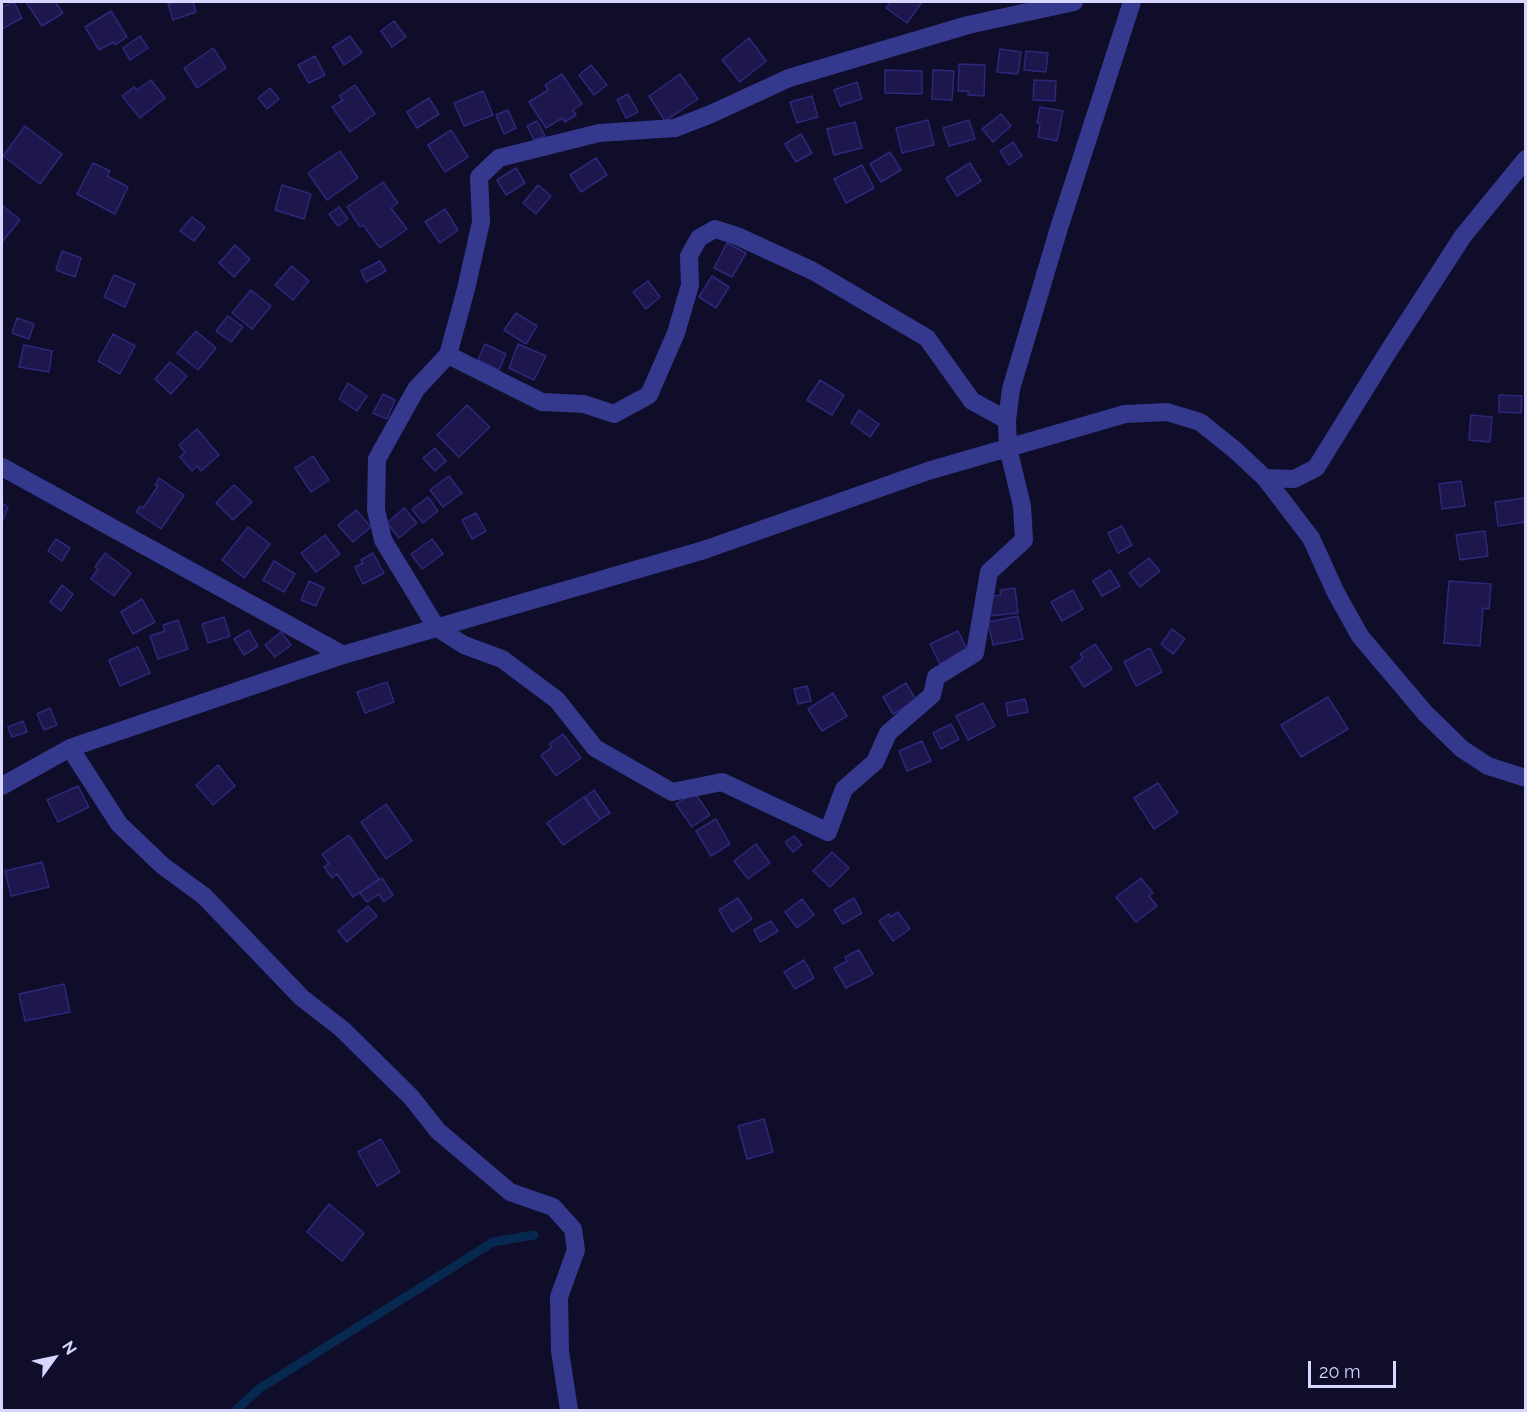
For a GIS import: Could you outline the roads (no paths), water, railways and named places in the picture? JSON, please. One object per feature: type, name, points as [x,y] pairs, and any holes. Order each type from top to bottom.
[{"type":"street","points":[[1075,2],[968,25],[789,78],[675,128],[599,133],[499,158],[479,177],[481,222],[448,355],[416,389],[377,459],[376,510],[383,540],[436,627],[464,645],[502,659],[557,700],[595,748],[672,792],[722,782],[828,832],[844,789],[875,762],[888,733],[932,695],[936,677],[975,653],[989,572],[1024,540],[1022,506],[1008,448],[1007,420],[1011,389],[1059,228],[1132,2]]},
{"type":"street","points":[[1265,478],[1294,480],[1316,468],[1463,236],[1526,159]]},
{"type":"street","points":[[448,355],[542,402],[584,404],[614,414],[649,395],[676,333],[690,285],[689,256],[699,238],[715,230],[737,236],[813,271],[927,338],[972,401],[1007,420]]},
{"type":"street","points":[[2,786],[70,748],[343,655],[704,550],[928,471],[1125,414],[1167,412],[1200,422],[1265,478],[1311,538],[1336,593],[1360,636],[1425,713],[1462,748],[1488,766],[1526,778]]},
{"type":"street","points":[[2,467],[343,655]]},
{"type":"street","points":[[70,748],[119,825],[163,866],[204,896],[302,998],[342,1029],[411,1097],[438,1131],[510,1192],[553,1207],[573,1229],[576,1250],[559,1298],[560,1351],[569,1410]]},
{"type":"waterway","points":[[236,1410],[259,1389],[493,1242],[534,1235]]}]
